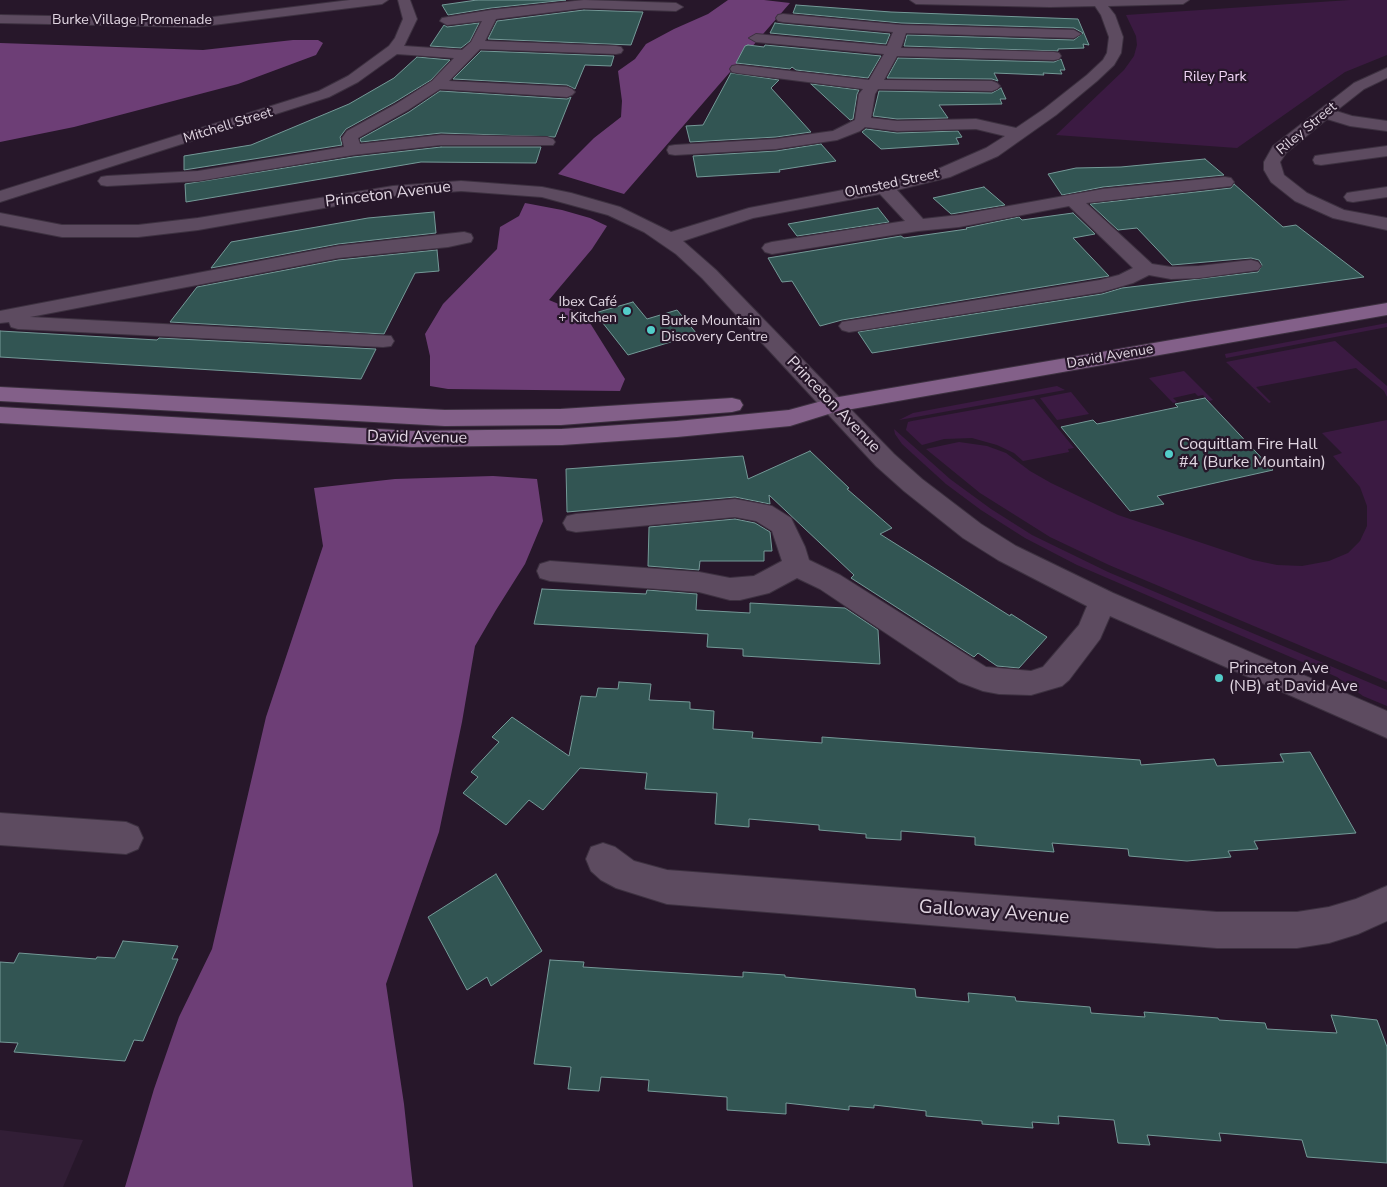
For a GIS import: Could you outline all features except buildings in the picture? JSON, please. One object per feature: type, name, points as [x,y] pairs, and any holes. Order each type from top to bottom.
[{"type":"main road","name":"David Avenue","points":[[0,415],[356,437],[472,440],[562,437],[696,428],[790,418],[833,405],[1387,309]]},
{"type":"main road","name":"David Avenue","points":[[0,394],[444,418],[511,418],[640,412],[789,400],[833,405]]},
{"type":"street","name":"Burke Village Promenade","points":[[0,19],[197,23],[382,0]]},
{"type":"street","name":"Mitchell Street","points":[[0,197],[324,94],[353,79],[394,49],[402,38],[410,19],[404,0]]},
{"type":"street","points":[[916,0],[1022,3],[1183,0]]},
{"type":"street","name":"Olmsted Street","points":[[669,239],[749,213],[914,182],[970,163],[992,152],[1019,134],[1092,78],[1108,62],[1114,52],[1116,37],[1108,15],[1098,1]]},
{"type":"street","points":[[447,21],[490,14],[591,4],[676,7]]},
{"type":"street","points":[[352,150],[350,138],[357,131],[402,107],[436,84],[471,50],[486,29],[490,14]]},
{"type":"street","points":[[783,18],[901,29],[1074,34]]},
{"type":"street","points":[[675,150],[776,144],[837,135],[854,128],[862,122],[866,112],[868,94],[873,84],[884,71],[901,29]]},
{"type":"street","points":[[756,38],[891,52],[1054,56]]},
{"type":"street","points":[[394,49],[616,50]]},
{"type":"street","points":[[737,69],[873,84],[992,86]]},
{"type":"street","name":"Riley Street","points":[[1387,72],[1364,83],[1325,113],[1279,150],[1272,162],[1274,173],[1287,188],[1314,204],[1348,216],[1387,224]]},
{"type":"street","points":[[436,84],[567,92]]},
{"type":"street","points":[[1325,113],[1355,122],[1387,126]]},
{"type":"street","points":[[862,122],[885,126],[976,124],[1019,134]]},
{"type":"street","points":[[107,181],[198,176],[352,150],[441,140],[547,142]]},
{"type":"street","points":[[1321,160],[1387,150]]},
{"type":"street","points":[[772,248],[918,225],[959,221],[1103,194],[1225,182]]},
{"type":"street","name":"Princeton Avenue","points":[[0,219],[62,231],[138,231],[198,224],[393,191],[447,187],[492,187],[542,192],[592,204],[634,219],[669,239],[709,274],[885,460],[913,486],[956,520],[1008,553],[1103,601],[1387,726]]},
{"type":"street","points":[[885,188],[918,225]]},
{"type":"street","points":[[1353,197],[1387,192]]},
{"type":"street","points":[[1073,200],[1146,269],[1171,273],[1251,266]]},
{"type":"street","points":[[0,317],[338,252],[464,238]]},
{"type":"street","points":[[849,326],[1102,286],[1126,279],[1146,269]]},
{"type":"street","points":[[0,322],[383,341]]},
{"type":"street","points":[[576,523],[735,508],[752,510],[764,513],[782,525],[792,547],[796,566]]},
{"type":"street","points":[[796,566],[830,582],[969,673],[999,682],[1031,683],[1052,677],[1059,671],[1090,631],[1103,601]]},
{"type":"street","points":[[550,571],[699,582],[730,589],[740,589],[759,586],[796,566]]},
{"type":"street","points":[[0,829],[126,838]]},
{"type":"street","name":"Galloway Avenue","points":[[604,859],[613,868],[628,876],[668,887],[1218,930],[1297,930],[1330,925],[1358,916],[1387,903]]},
{"type":"shaded area","points":[[728,0],[764,0],[790,3],[624,194],[558,174],[594,138],[621,117],[622,101],[618,71],[635,59],[646,44],[708,14]]},
{"type":"shaded area","points":[[293,40],[318,40],[323,43],[316,55],[238,84],[74,127],[0,142],[0,43],[203,50]]},
{"type":"shaded area","points":[[525,203],[562,210],[590,218],[607,226],[592,249],[549,300],[585,315],[625,379],[620,391],[448,389],[430,386],[430,356],[425,334],[443,304],[497,249],[500,227],[519,216]]},
{"type":"shaded area","points":[[493,476],[537,479],[543,521],[525,564],[475,646],[462,722],[439,832],[386,984],[404,1104],[413,1187],[125,1187],[154,1089],[179,1017],[212,949],[266,717],[323,546],[314,488],[395,479]]},
{"type":"shaded area","points":[[0,1130],[83,1140],[63,1187],[0,1187]]},
{"type":"green space","name":"Riley Park","points":[[1350,0],[1387,0],[1387,55],[1345,72],[1237,148],[1056,135],[1124,70],[1134,56],[1137,45],[1136,36],[1126,15]]},
{"type":"green space","points":[[1387,323],[1387,327],[1226,358],[1225,354]]},
{"type":"green space","points":[[1335,341],[1387,386],[1387,397],[1384,391],[1356,368],[1256,387],[1271,402],[1269,403],[1226,362]]},
{"type":"green space","points":[[1184,371],[1213,400],[1209,401],[1203,395],[1198,396],[1195,393],[1173,398],[1177,402],[1173,403],[1149,378]]},
{"type":"green space","points":[[1057,386],[1065,390],[899,420],[913,413]]},
{"type":"green space","points":[[1071,392],[1089,414],[1057,420],[1040,398]]},
{"type":"green space","points":[[1034,399],[1074,448],[1068,449],[1069,452],[1023,461],[1014,453],[997,445],[972,438],[944,439],[922,445],[906,430],[908,422],[912,421]]},
{"type":"green space","points":[[1387,420],[1387,682],[1109,565],[1050,537],[980,493],[926,449],[959,442],[987,446],[1006,453],[1030,471],[1051,483],[1118,515],[1253,560],[1277,565],[1302,566],[1329,561],[1348,553],[1360,541],[1367,526],[1367,506],[1360,487],[1333,456],[1342,453],[1322,433]]},
{"type":"green space","points":[[894,429],[950,479],[991,509],[1032,535],[1108,572],[1387,690],[1387,706],[1363,696],[1337,677],[1077,565],[1025,538],[981,510],[946,484],[902,444]]},
{"type":"place","name":"Ibex Café + Kitchen","points":[[627,311]]},
{"type":"place","name":"Burke Mountain Discovery Centre","points":[[651,330]]},
{"type":"place","name":"Coquitlam Fire Hall #4 (Burke Mountain)","points":[[1169,454]]},
{"type":"place","name":"Princeton Ave (NB) at David Ave","points":[[1219,678]]}]
